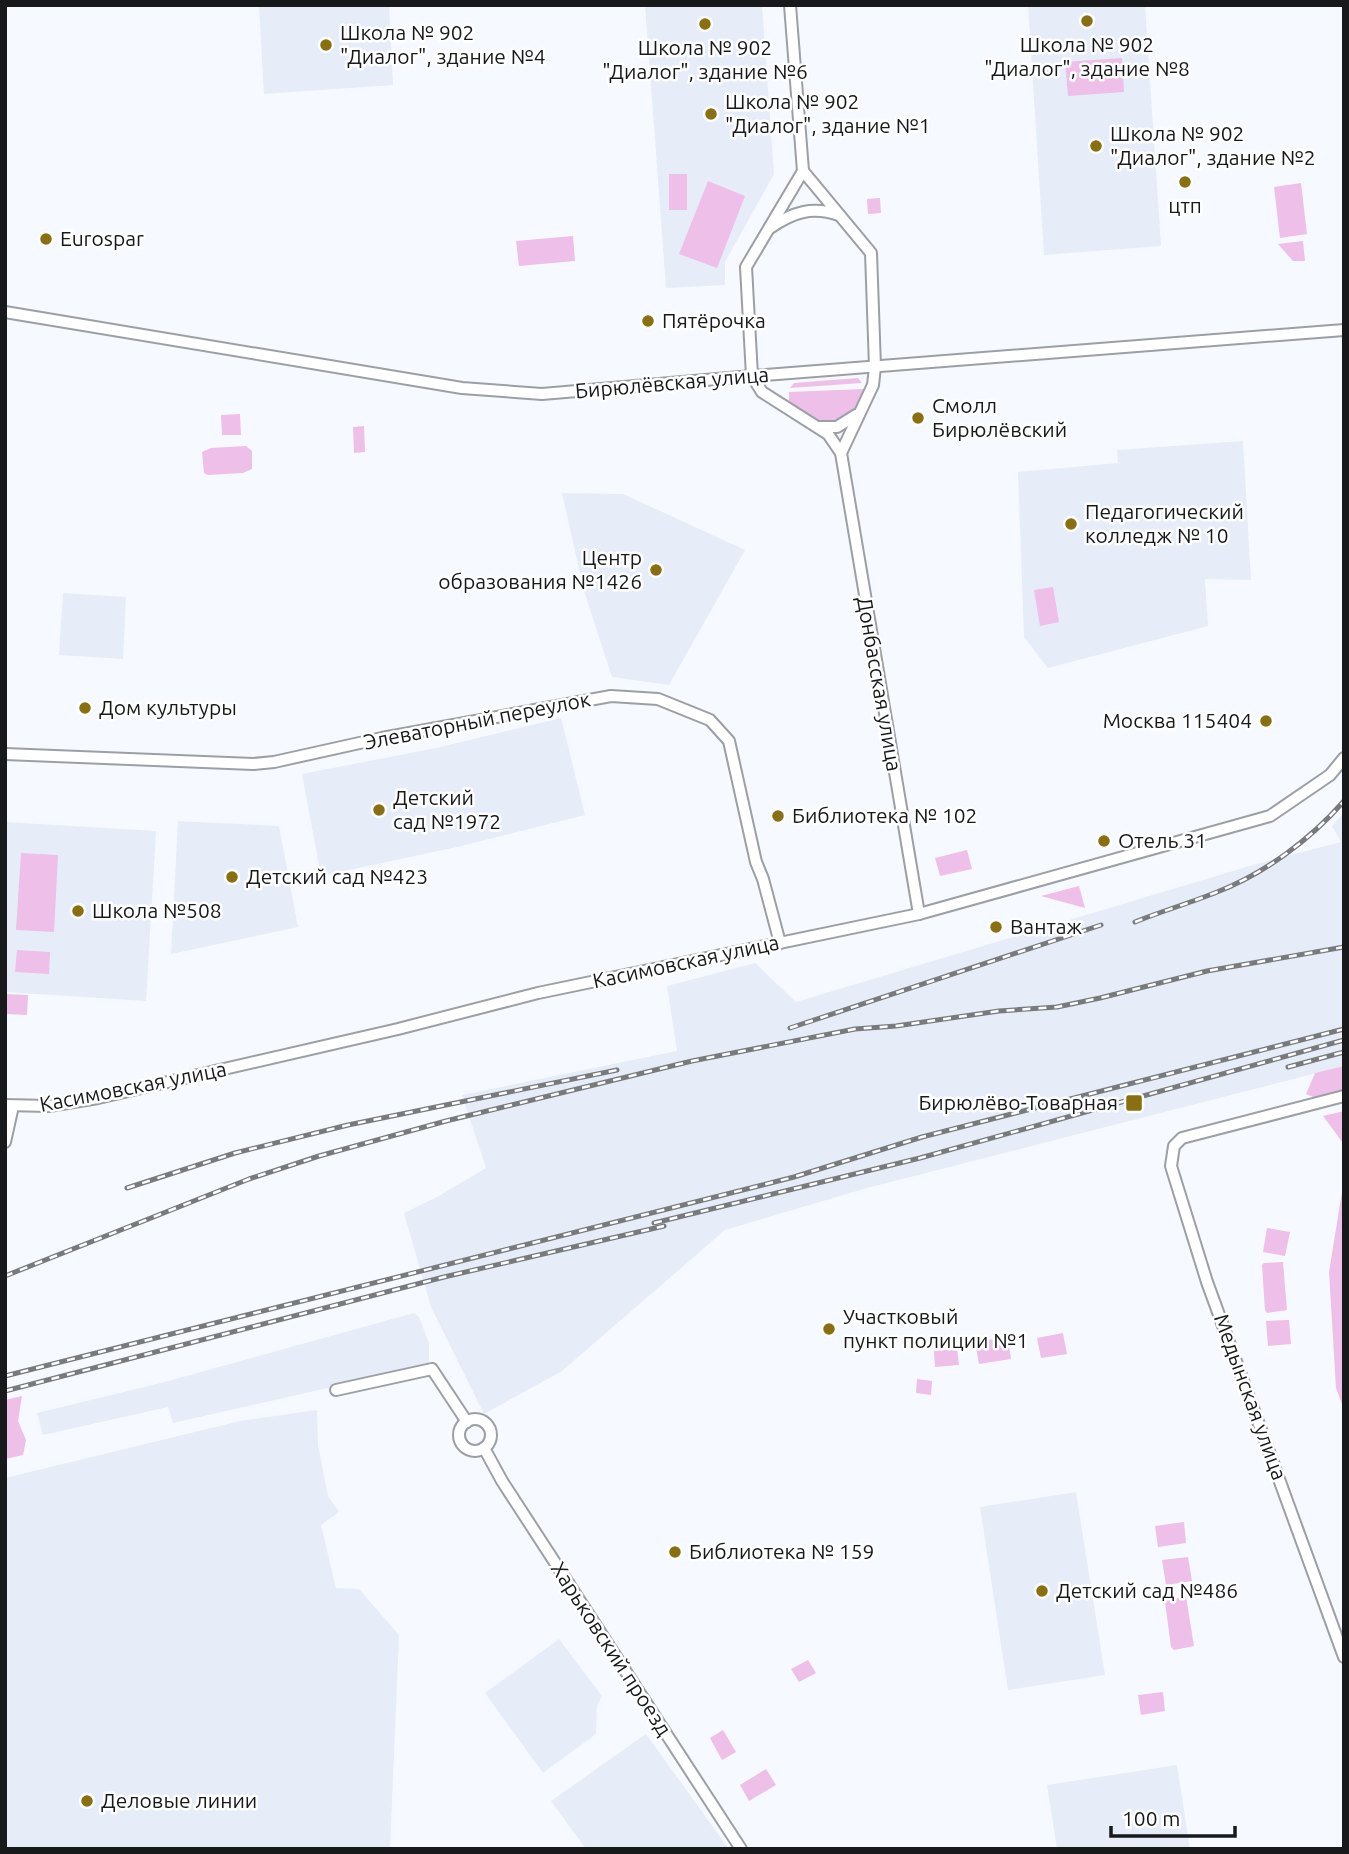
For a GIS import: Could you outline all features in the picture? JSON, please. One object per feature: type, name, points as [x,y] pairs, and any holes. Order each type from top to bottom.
[{"type":"street","points":[[790,5],[803,171],[872,253],[875,367],[873,385],[841,453]]},
{"type":"street","points":[[803,171],[746,267],[752,376],[762,392],[834,440],[841,453]]},
{"type":"street","points":[[768,230],[805,210],[815,209],[839,215]]},
{"type":"street","name":"Бирюлёвская улица","points":[[5,312],[462,388],[522,393],[598,391],[752,376],[1344,330]]},
{"type":"street","points":[[811,424],[823,428],[837,427],[851,420],[860,411]]},
{"type":"street","name":"Донбасская улица","points":[[841,453],[919,914]]},
{"type":"street","name":"Элеваторный переулок","points":[[5,754],[253,764],[611,696],[659,699],[710,720],[729,741],[755,862],[763,879],[780,943]]},
{"type":"street","name":"Касимовская улица","points":[[9,1105],[48,1106],[98,1098],[398,1029],[538,993],[919,914],[1270,816],[1330,775],[1344,758]]},
{"type":"street","name":"Медынская улица","points":[[1344,1096],[1182,1138],[1174,1146],[1171,1156],[1173,1176],[1207,1282],[1344,1657]]},
{"type":"street","points":[[5,1142],[9,1105]]},
{"type":"street","points":[[336,1390],[432,1369],[467,1422]]},
{"type":"street","points":[[474,1419],[482,1421],[488,1427],[491,1434],[484,1448],[471,1451],[461,1444],[459,1431],[467,1422],[474,1419]]},
{"type":"street","name":"Харьковский проезд","points":[[484,1448],[502,1481],[741,1849]]},
{"type":"shaded area","name":"Школа № 902 \"Диалог\", здание №4","points":[[259,5],[389,5],[393,85],[264,94]]},
{"type":"shaded area","name":"Школа № 902 \"Диалог\", здание №1","points":[[645,5],[762,5],[774,174],[725,262],[725,285],[666,288]]},
{"type":"shaded area","name":"Школа № 902 \"Диалог\", здание №2","points":[[1028,5],[1145,5],[1161,246],[1044,255]]},
{"type":"shaded area","points":[[1122,58],[1124,92],[1068,96],[1065,62]]},
{"type":"shaded area","points":[[669,174],[687,174],[687,210],[669,210]]},
{"type":"shaded area","points":[[708,181],[745,196],[717,268],[679,254]]},
{"type":"shaded area","points":[[1301,183],[1307,234],[1280,238],[1274,187]]},
{"type":"shaded area","points":[[880,198],[881,213],[868,214],[867,199]]},
{"type":"shaded area","points":[[573,236],[575,261],[519,266],[516,241]]},
{"type":"shaded area","points":[[1303,241],[1305,261],[1293,261],[1278,244]]},
{"type":"shaded area","points":[[858,378],[862,383],[790,388],[794,383]]},
{"type":"shaded area","points":[[863,389],[859,405],[851,415],[825,426],[789,404],[789,392]]},
{"type":"shaded area","points":[[240,414],[241,435],[222,435],[221,415]]},
{"type":"shaded area","points":[[364,426],[365,452],[354,453],[353,427]]},
{"type":"shaded area","points":[[1243,441],[1251,580],[1205,579],[1208,626],[1048,668],[1024,637],[1018,472],[1118,463],[1117,450]]},
{"type":"shaded area","points":[[246,446],[252,451],[252,469],[243,473],[204,473],[202,452],[211,448]]},
{"type":"shaded area","name":"Центр образования №1426","points":[[562,493],[623,494],[745,550],[669,685],[612,677],[584,591]]},
{"type":"shaded area","points":[[1053,587],[1059,622],[1040,626],[1034,590]]},
{"type":"shaded area","points":[[63,593],[126,597],[123,659],[59,655]]},
{"type":"shaded area","points":[[561,718],[585,815],[457,847],[321,876],[302,774],[436,748]]},
{"type":"shaded area","points":[[1344,813],[1344,1066],[867,1188],[725,1230],[562,1371],[484,1414],[431,1307],[404,1213],[486,1168],[462,1095],[677,1051],[667,986],[755,963],[796,1002],[1253,865],[1341,842],[1332,826]]},
{"type":"shaded area","name":"Детский сад №423","points":[[178,821],[279,826],[298,927],[171,954]]},
{"type":"shaded area","name":"Школа №508","points":[[5,822],[156,831],[146,1001],[5,992]]},
{"type":"shaded area","points":[[967,850],[972,869],[940,876],[935,858]]},
{"type":"shaded area","points":[[21,853],[58,855],[54,932],[16,930]]},
{"type":"shaded area","points":[[1079,886],[1085,908],[1041,896]]},
{"type":"shaded area","points":[[17,950],[50,952],[49,974],[15,972]]},
{"type":"shaded area","points":[[5,994],[28,995],[27,1015],[5,1014]]},
{"type":"shaded area","points":[[1344,1066],[1344,1092],[1318,1099],[1306,1094],[1315,1073]]},
{"type":"shaded area","points":[[1344,1111],[1344,1143],[1343,1143],[1323,1116]]},
{"type":"shaded area","points":[[1344,1180],[1344,1409],[1336,1388],[1329,1272]]},
{"type":"shaded area","points":[[1267,1228],[1290,1232],[1285,1256],[1263,1252]]},
{"type":"shaded area","points":[[1283,1262],[1287,1310],[1267,1313],[1262,1265]]},
{"type":"shaded area","points":[[414,1313],[419,1317],[429,1343],[429,1365],[173,1423],[168,1407],[43,1435],[37,1413],[161,1383]]},
{"type":"shaded area","points":[[1289,1320],[1291,1344],[1268,1346],[1266,1321]]},
{"type":"shaded area","points":[[1063,1333],[1067,1354],[1041,1358],[1037,1338]]},
{"type":"shaded area","points":[[1008,1337],[1011,1359],[979,1364],[975,1342]]},
{"type":"shaded area","points":[[957,1349],[959,1365],[935,1367],[934,1351]]},
{"type":"shaded area","points":[[917,1379],[932,1381],[931,1395],[916,1393]]},
{"type":"shaded area","points":[[22,1396],[18,1421],[26,1440],[23,1455],[5,1459],[5,1400]]},
{"type":"shaded area","points":[[317,1410],[318,1445],[328,1496],[339,1512],[321,1525],[336,1588],[359,1589],[399,1635],[390,1849],[5,1849],[5,1478],[240,1421]]},
{"type":"shaded area","name":"Детский сад №486","points":[[1076,1492],[1105,1675],[1008,1690],[980,1507]]},
{"type":"shaded area","points":[[1184,1522],[1186,1543],[1158,1547],[1155,1526]]},
{"type":"shaded area","points":[[1188,1557],[1192,1581],[1166,1585],[1162,1560]]},
{"type":"shaded area","points":[[1186,1597],[1194,1646],[1174,1650],[1171,1647],[1165,1602]]},
{"type":"shaded area","points":[[559,1639],[602,1696],[597,1706],[596,1734],[543,1773],[485,1693]]},
{"type":"shaded area","points":[[808,1660],[816,1673],[799,1682],[791,1669]]},
{"type":"shaded area","points":[[1163,1692],[1165,1711],[1141,1715],[1138,1695]]},
{"type":"shaded area","points":[[723,1730],[736,1752],[722,1760],[710,1738]]},
{"type":"shaded area","points":[[646,1734],[729,1849],[586,1849],[551,1801]]},
{"type":"shaded area","points":[[1177,1765],[1190,1849],[1057,1849],[1047,1785]]},
{"type":"shaded area","points":[[766,1769],[776,1785],[749,1801],[740,1785]]},
{"type":"railway","points":[[1135,922],[1217,892],[1252,875],[1302,842],[1344,801]]},
{"type":"railway","points":[[790,1028],[1101,925]]},
{"type":"railway","points":[[5,1276],[249,1179],[319,1156],[446,1121],[692,1061],[855,1029],[896,1026],[999,1011],[1057,1007],[1207,971],[1344,947]]},
{"type":"railway","points":[[5,1376],[794,1177],[922,1137],[1344,1029]]},
{"type":"railway","points":[[654,1223],[920,1158],[1344,1040]]},
{"type":"railway","points":[[1288,1067],[1344,1052]]},
{"type":"railway","points":[[127,1188],[235,1153],[348,1125],[617,1070]]},
{"type":"railway","points":[[5,1391],[444,1277],[664,1226]]},
{"type":"place","name":"Школа № 902 \"Диалог\", здание №8","points":[[1087,21]]},
{"type":"place","name":"Школа № 902 \"Диалог\", здание №6","points":[[705,24]]},
{"type":"place","name":"Школа № 902 \"Диалог\", здание №4","points":[[326,45]]},
{"type":"place","name":"Школа № 902 \"Диалог\", здание №1","points":[[711,114]]},
{"type":"place","name":"Школа № 902 \"Диалог\", здание №2","points":[[1096,146]]},
{"type":"place","name":"цтп","points":[[1185,182]]},
{"type":"place","name":"Eurospar","points":[[46,239]]},
{"type":"place","name":"Пятёрочка","points":[[648,321]]},
{"type":"place","name":"Смолл Бирюлёвский","points":[[918,418]]},
{"type":"place","name":"Педагогический колледж № 10","points":[[1071,524]]},
{"type":"place","name":"Центр образования №1426","points":[[656,570]]},
{"type":"place","name":"Дом культуры","points":[[85,708]]},
{"type":"place","name":"Москва 115404","points":[[1266,721]]},
{"type":"place","name":"Детский сад №1972","points":[[379,810]]},
{"type":"place","name":"Библиотека № 102","points":[[778,816]]},
{"type":"place","name":"Отель 31","points":[[1104,841]]},
{"type":"place","name":"Детский сад №423","points":[[232,877]]},
{"type":"place","name":"Школа №508","points":[[78,911]]},
{"type":"place","name":"Вантаж","points":[[996,927]]},
{"type":"place","name":"Бирюлёво-Товарная","points":[[1134,1103]]},
{"type":"place","name":"Участковый пункт полиции №1","points":[[829,1329]]},
{"type":"place","name":"Библиотека № 159","points":[[675,1552]]},
{"type":"place","name":"Детский сад №486","points":[[1042,1591]]},
{"type":"place","name":"Деловые линии","points":[[87,1801]]}]
